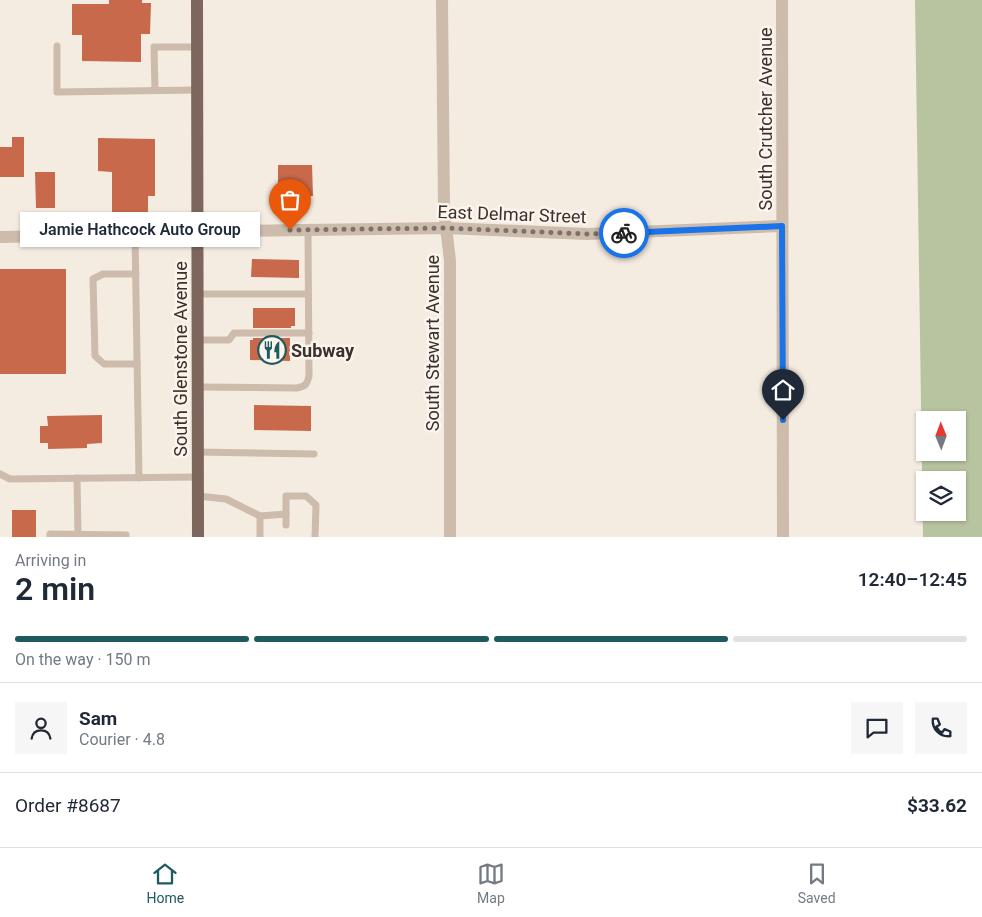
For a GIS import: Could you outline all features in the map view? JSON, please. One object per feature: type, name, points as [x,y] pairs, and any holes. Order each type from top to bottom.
[{"type":"main road","name":"South Glenstone Avenue","points":[[197,0],[198,537]]},
{"type":"street","name":"South Stewart Avenue","points":[[442,0],[444,210],[450,261],[450,537]]},
{"type":"street","name":"South Crutcher Avenue","points":[[782,0],[783,537]]},
{"type":"street","name":"East Delmar Street","points":[[0,237],[446,228],[588,234],[782,226]]},
{"type":"lane","points":[[57,46],[57,92],[197,90]]},
{"type":"lane","points":[[155,90],[154,47],[197,47]]},
{"type":"lane","points":[[197,387],[297,388],[308,383],[308,230]]},
{"type":"lane","points":[[135,235],[139,478]]},
{"type":"lane","points":[[136,274],[103,274],[93,279],[95,356],[104,364],[137,364]]},
{"type":"lane","points":[[197,294],[308,294]]},
{"type":"lane","points":[[198,340],[229,340],[234,333],[309,333]]},
{"type":"lane","points":[[198,452],[314,454]]},
{"type":"lane","points":[[0,474],[10,478],[198,477]]},
{"type":"lane","points":[[77,478],[78,534]]},
{"type":"lane","points":[[198,496],[226,499],[260,516],[286,514]]},
{"type":"lane","points":[[286,525],[286,496],[306,496],[316,505],[315,537]]},
{"type":"lane","points":[[260,516],[260,537]]},
{"type":"lane","points":[[50,537],[50,534],[126,535],[126,537]]},
{"type":"green space","points":[[915,0],[982,0],[982,537],[923,537],[923,521],[966,521],[966,471],[922,471],[922,461],[966,461],[966,411],[921,411]]},
{"type":"building","points":[[109,0],[142,0],[142,3],[151,3],[150,34],[141,34],[141,62],[82,61],[82,35],[72,35],[72,4],[109,4]]},
{"type":"building","points":[[12,137],[24,137],[24,177],[0,177],[0,147],[12,147]]},
{"type":"building","points":[[98,138],[155,139],[155,196],[148,196],[148,212],[112,212],[112,172],[98,171]]},
{"type":"building","points":[[278,165],[312,165],[313,196],[278,196]]},
{"type":"building","points":[[35,172],[55,172],[55,208],[36,208]]},
{"type":"building","points":[[252,259],[299,260],[299,278],[251,277]]},
{"type":"building","points":[[0,269],[66,269],[66,374],[0,374]]},
{"type":"building","points":[[253,308],[295,308],[295,326],[291,326],[291,328],[253,328]]},
{"type":"building","points":[[253,338],[290,338],[290,361],[250,360],[250,340],[253,340]]},
{"type":"building","points":[[254,405],[311,406],[311,431],[254,430]]},
{"type":"building","points":[[102,415],[102,443],[87,444],[87,448],[48,449],[48,443],[40,443],[40,426],[48,426],[47,416]]},
{"type":"building","points":[[12,510],[36,510],[36,537],[12,537]]},
{"type":"way so far","points":[[290,230],[446,228],[588,234],[624,233]]},
{"type":"place","name":"Jamie Hathcock Auto Group","points":[[290,230]]},
{"type":"place","name":"Subway","points":[[272,350]]},
{"type":"route","points":[[624,233],[782,226],[783,420]]}]
